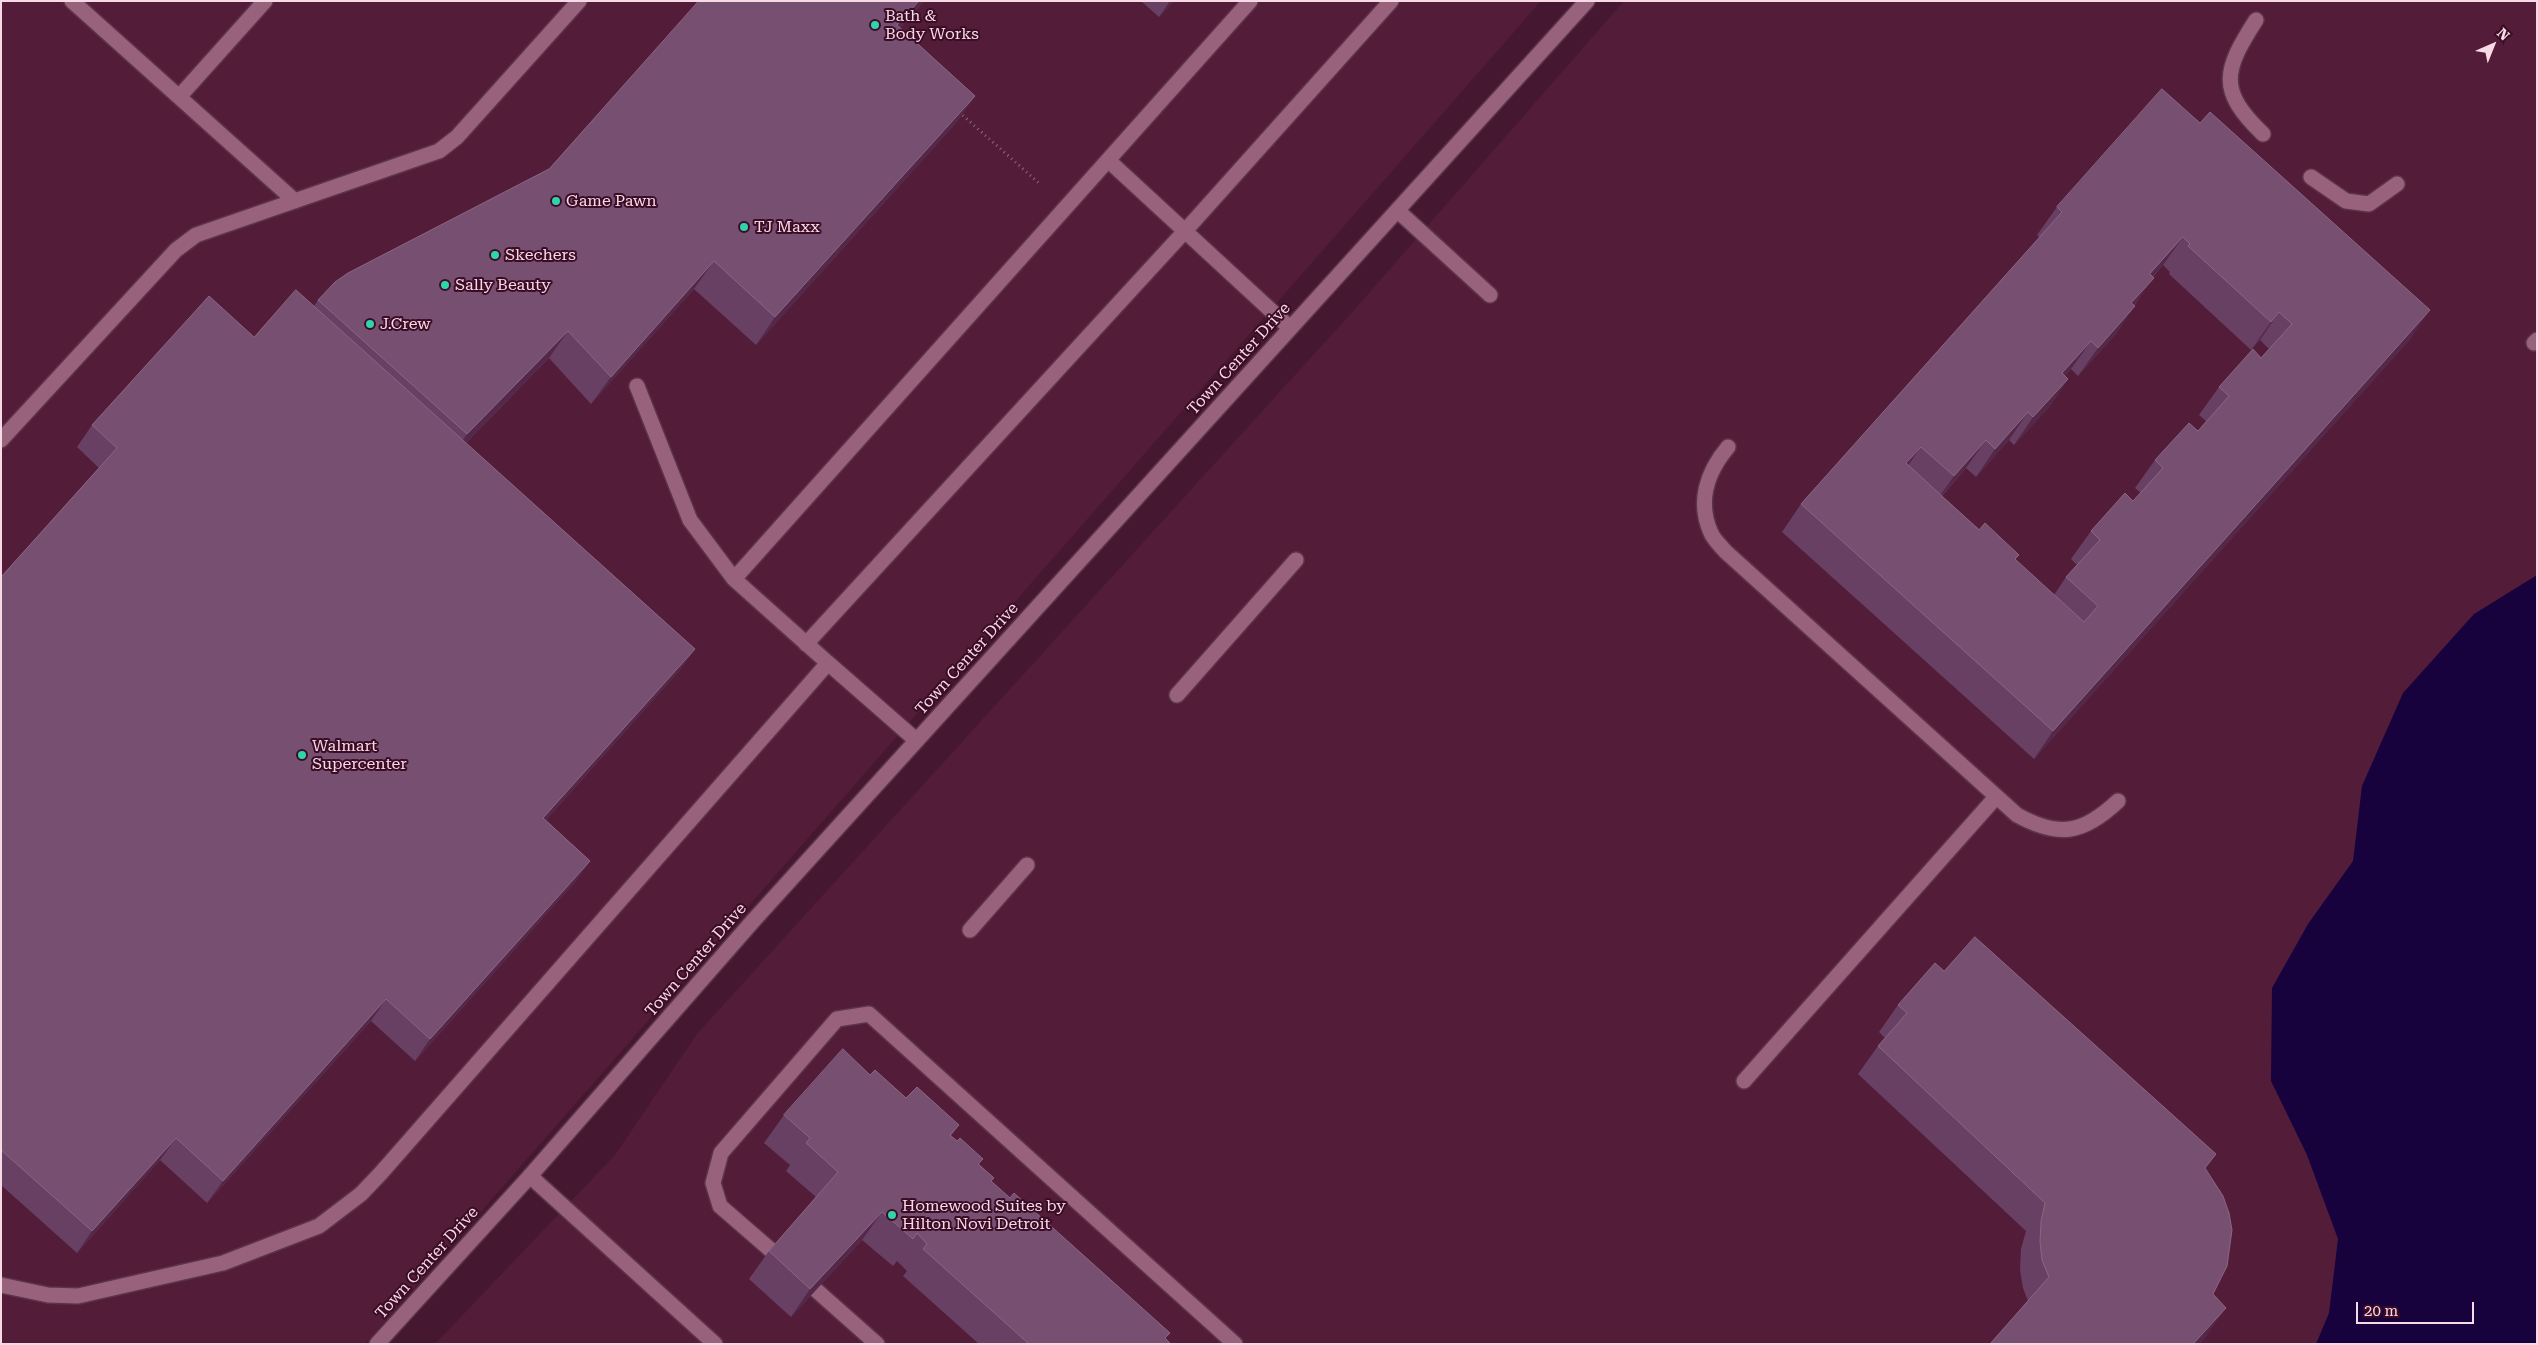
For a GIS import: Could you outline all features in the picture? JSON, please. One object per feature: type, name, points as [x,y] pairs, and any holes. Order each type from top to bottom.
[{"type":"street","points":[[72,1],[295,201]]},
{"type":"street","points":[[179,97],[265,1]]},
{"type":"street","points":[[1,440],[176,250],[196,234],[439,151],[457,137],[579,1]]},
{"type":"street","points":[[734,579],[1250,1]]},
{"type":"street","points":[[806,644],[1185,231],[1391,1]]},
{"type":"street","name":"Town Center Drive","points":[[377,1344],[530,1176],[753,920],[1290,328],[1398,212],[1587,1]]},
{"type":"street","points":[[2256,20],[2231,66],[2231,91],[2242,114],[2262,134]]},
{"type":"street","points":[[1109,161],[1290,328]]},
{"type":"street","points":[[2311,177],[2346,201],[2369,204],[2398,184]]},
{"type":"street","points":[[1398,212],[1490,296]]},
{"type":"street","points":[[637,386],[690,520],[734,579],[916,740]]},
{"type":"street","points":[[1728,447],[1717,460],[1706,483],[1705,510],[1711,534],[1726,552],[2017,815],[2038,826],[2063,831],[2085,825],[2106,813],[2118,802]]},
{"type":"street","points":[[1177,695],[1296,560]]},
{"type":"street","points":[[4,1290],[78,1296],[109,1290],[223,1263],[319,1226],[342,1211],[381,1173],[828,663]]},
{"type":"street","points":[[1744,1081],[1996,797]]},
{"type":"street","points":[[970,930],[1027,864]]},
{"type":"street","points":[[773,1252],[720,1206],[713,1183],[721,1153],[837,1019],[869,1014],[1235,1344]]},
{"type":"street","points":[[530,1176],[715,1344]]},
{"type":"street","points":[[816,1290],[878,1344]]},
{"type":"path","points":[[953,107],[1040,184]]},
{"type":"shaded area","points":[[1,1],[1541,1],[365,1344],[1,1344]]},
{"type":"shaded area","points":[[1624,1],[2537,1],[2537,779],[2387,1344],[435,1344],[615,1155],[697,1034],[1355,309]]},
{"type":"shaded area","points":[[2537,575],[2537,1344],[2316,1344],[2329,1313],[2338,1239],[2307,1155],[2271,1081],[2272,988],[2308,924],[2353,861],[2362,786],[2403,693],[2474,614]]},
{"type":"building","points":[[699,1],[919,1],[897,25],[975,96],[775,317],[714,261],[611,377],[568,331],[467,434],[318,300],[335,282],[348,273],[549,169]]},
{"type":"building","points":[[2162,89],[2200,123],[2210,112],[2430,310],[2053,731],[1801,504],[2062,212],[2057,207]],"holes":[[[2183,237],[2190,244],[2188,246],[2271,322],[2279,312],[2292,324],[2261,358],[2253,349],[2219,387],[2229,396],[2198,431],[2189,423],[2155,460],[2163,468],[2133,501],[2125,493],[2091,531],[2100,540],[2066,577],[2098,606],[2084,622],[2015,559],[2019,555],[1985,523],[1979,530],[1906,463],[1921,447],[1954,476],[1986,440],[1995,449],[2028,412],[2033,417],[2068,379],[2062,373],[2091,341],[2098,348],[2135,306],[2131,303],[2154,278],[2150,274]]]},
{"type":"building","name":"Walmart Supercenter","points":[[296,290],[695,649],[543,818],[590,861],[430,1039],[386,999],[223,1181],[176,1138],[92,1231],[1,1150],[1,577],[117,448],[92,425],[209,296],[254,337]]},
{"type":"building","points":[[1975,937],[2216,1154],[2205,1168],[2223,1196],[2232,1230],[2227,1266],[2213,1294],[2226,1308],[2193,1344],[1990,1344],[2049,1277],[2042,1260],[2040,1242],[2041,1221],[2045,1203],[1878,1046],[1907,1013],[1898,1005],[1935,963],[1944,971]]},
{"type":"building","name":"Homewood Suites by Hilton Novi Detroit","points":[[843,1049],[870,1075],[875,1070],[906,1098],[917,1087],[959,1125],[950,1135],[957,1141],[960,1138],[983,1159],[978,1164],[994,1178],[991,1181],[1010,1198],[1014,1193],[1170,1333],[1165,1338],[1171,1344],[1029,1344],[923,1249],[927,1244],[917,1233],[913,1239],[882,1212],[810,1289],[769,1251],[838,1172],[806,1143],[810,1138],[784,1115]]},
{"type":"place","name":"Bath & Body Works","points":[[875,25]]},
{"type":"place","name":"Game Pawn","points":[[556,201]]},
{"type":"place","name":"TJ Maxx","points":[[744,227]]},
{"type":"place","name":"Skechers","points":[[495,255]]},
{"type":"place","name":"Sally Beauty","points":[[445,285]]},
{"type":"place","name":"J.Crew","points":[[370,324]]},
{"type":"place","name":"Walmart Supercenter","points":[[302,755]]},
{"type":"place","name":"Homewood Suites by Hilton Novi Detroit","points":[[892,1215]]}]
